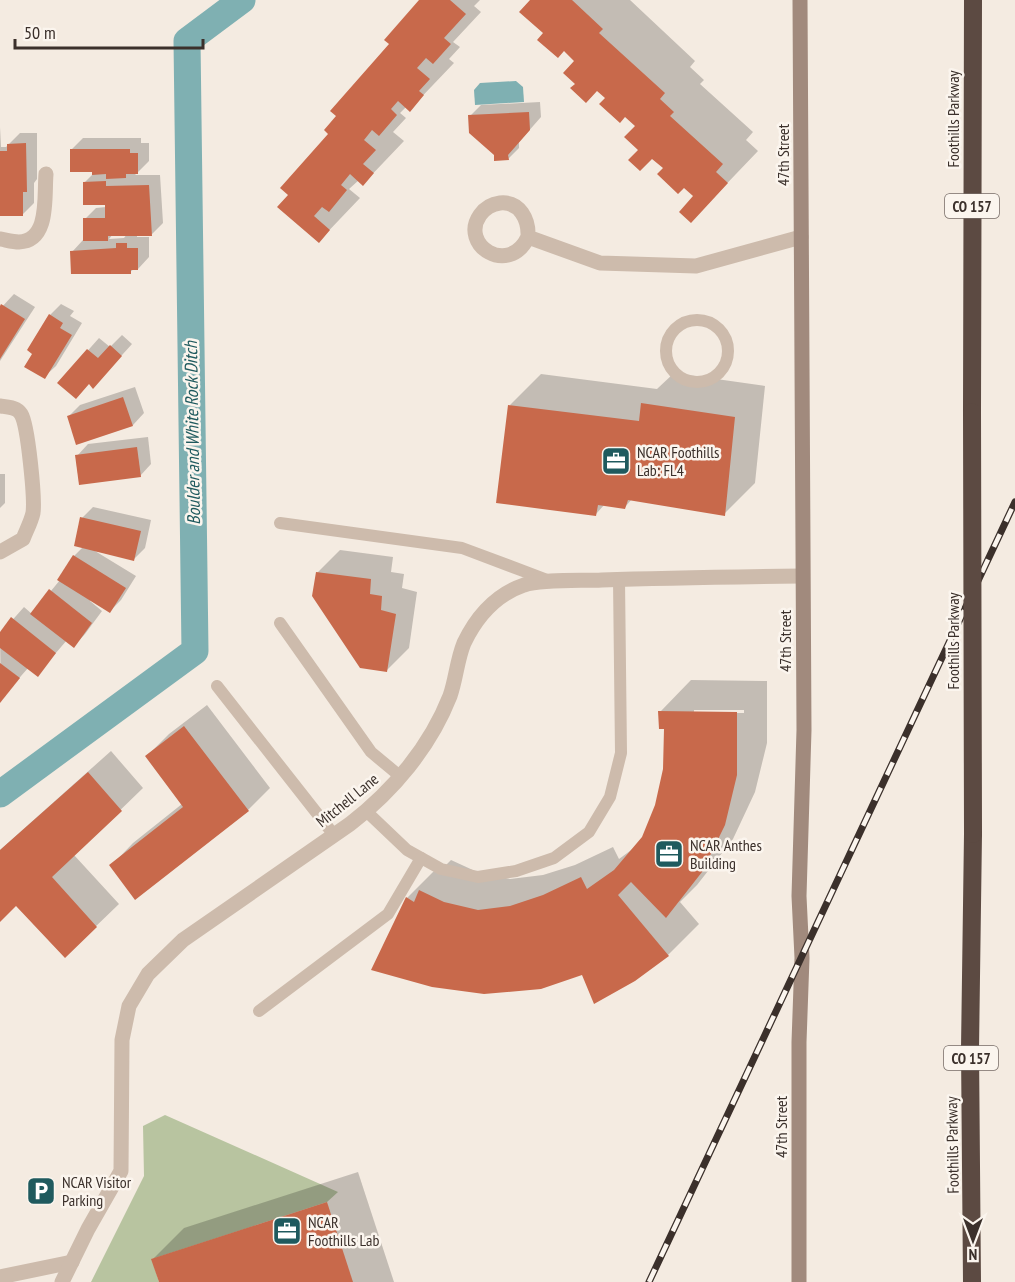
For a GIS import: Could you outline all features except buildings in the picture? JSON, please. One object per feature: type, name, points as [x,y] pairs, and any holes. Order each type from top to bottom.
[{"type":"highway","name":"Foothills Parkway","points":[[972,1282],[970,1049],[973,834],[973,0]]},
{"type":"street","name":"47th Street","points":[[799,1282],[799,1053],[802,958],[800,896],[804,730],[800,0]]},
{"type":"street","points":[[0,239],[21,242],[33,237],[41,229],[46,174]]},
{"type":"street","points":[[528,237],[600,264],[696,266],[801,237]]},
{"type":"street","points":[[0,406],[11,407],[21,412],[32,485],[33,512],[23,539],[0,552]]},
{"type":"street","name":"Mitchell Lane","points":[[62,1282],[88,1229],[121,1171],[122,1040],[129,1006],[148,974],[183,940],[366,811],[401,777],[429,738],[450,696],[463,645],[481,613],[501,595],[526,584],[802,576]]},
{"type":"street","points":[[0,1277],[72,1262]]},
{"type":"lane","points":[[693,320],[712,323],[720,329],[728,345],[725,364],[720,373],[712,379],[692,382],[682,378],[669,364],[666,344],[670,335],[676,328],[693,320]]},
{"type":"lane","points":[[280,523],[462,548],[554,582]]},
{"type":"lane","points":[[366,811],[407,850],[441,869],[478,877],[516,871],[554,858],[589,832],[610,796],[621,753],[619,580]]},
{"type":"lane","points":[[280,623],[372,752],[401,777]]},
{"type":"lane","points":[[218,686],[334,835]]},
{"type":"lane","points":[[259,1011],[388,914],[421,858]]},
{"type":"green space","points":[[165,1115],[338,1192],[327,1202],[152,1259],[159,1282],[91,1282],[144,1176],[143,1126]]},
{"type":"water","points":[[516,81],[523,87],[524,102],[475,105],[474,90],[480,83]]},
{"type":"waterway","name":"Boulder and White Rock Ditch","points":[[0,794],[195,651],[187,41],[242,0]]},
{"type":"railway","points":[[649,1282],[1015,502]]},
{"type":"place","name":"NCAR Foothills Lab: FL4","points":[[616,461]]},
{"type":"place","name":"NCAR Anthes Building","points":[[669,854]]},
{"type":"place","name":"NCAR Visitor Parking","points":[[41,1191]]},
{"type":"place","name":"NCAR Foothills Lab","points":[[287,1231]]}]
